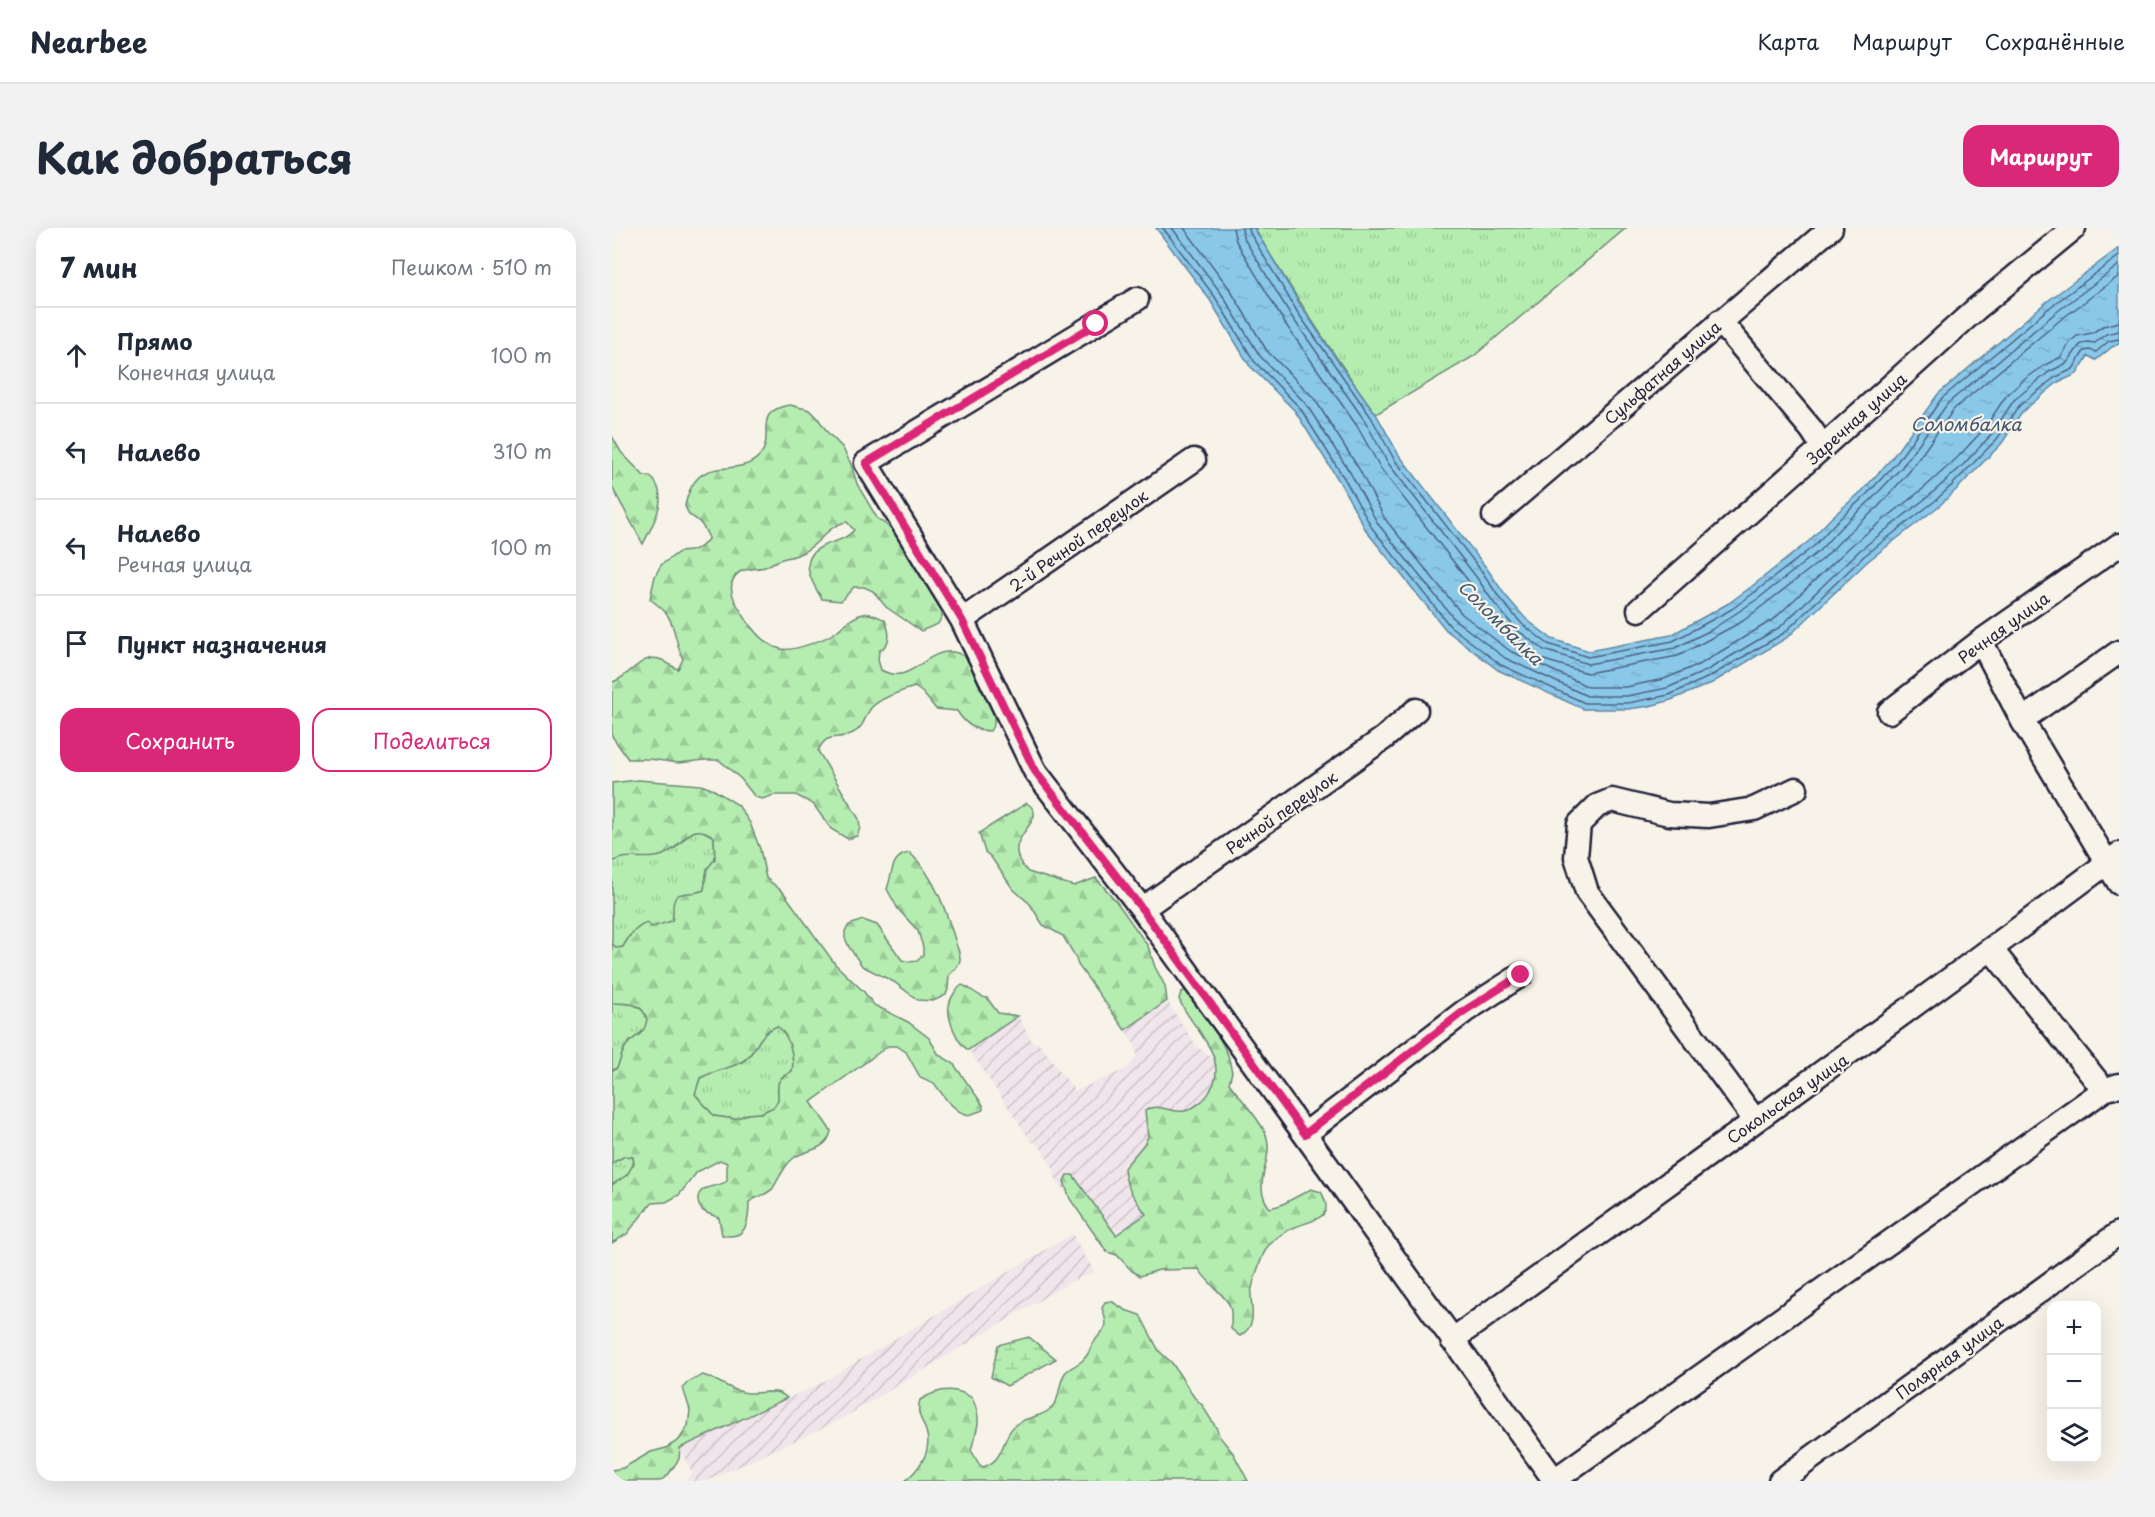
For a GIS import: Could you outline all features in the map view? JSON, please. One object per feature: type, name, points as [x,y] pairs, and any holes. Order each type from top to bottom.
[{"type":"street","name":"Сульфатная улица","points":[[1494,516],[1830,228]]},
{"type":"street","name":"Заречная улица","points":[[1639,610],[1976,309],[2074,228]]},
{"type":"street","points":[[1137,299],[866,463],[962,620],[1035,771],[1142,909],[1554,1481],[2111,1088],[1991,950]]},
{"type":"street","points":[[1720,321],[1811,429],[1823,447]]},
{"type":"street","name":"2-й Речной переулок","points":[[962,620],[1194,460]]},
{"type":"street","name":"Речная улица","points":[[1889,712],[1981,641],[2119,545]]},
{"type":"street","points":[[1981,641],[2022,720],[2113,859],[2119,884]]},
{"type":"street","points":[[2022,720],[2119,652]]},
{"type":"street","name":"Речной переулок","points":[[1142,909],[1384,738],[1416,710]]},
{"type":"street","points":[[1755,1120],[1587,892],[1576,857],[1579,824],[1597,806],[1612,800],[1669,814],[1709,816],[1754,808],[1796,789]]},
{"type":"street","name":"Сокольская улица","points":[[1452,1340],[1857,1048],[2113,859]]},
{"type":"street","points":[[1305,1134],[1464,1011],[1521,975]]},
{"type":"street","name":"Полярная улица","points":[[1780,1481],[2119,1233]]},
{"type":"shaded area","points":[[1167,1001],[1198,1048],[1210,1055],[1265,1133],[1107,1252],[1055,1178],[1054,1170],[1039,1145],[1031,1141],[969,1050],[1018,1016],[1033,1043],[1039,1043],[1075,1091],[1126,1069],[1137,1054],[1125,1030]]},
{"type":"shaded area","points":[[1072,1234],[1095,1272],[1070,1282],[840,1420],[707,1481],[685,1481],[692,1473],[680,1448],[819,1384]]},
{"type":"green space","points":[[1254,228],[1626,228],[1474,356],[1376,414],[1313,322]]},
{"type":"green space","points":[[790,405],[810,410],[842,447],[851,464],[857,484],[877,518],[900,538],[941,606],[942,616],[938,624],[921,631],[886,607],[873,591],[864,587],[854,587],[841,601],[822,599],[810,577],[809,562],[816,550],[844,538],[854,530],[847,522],[833,527],[806,551],[765,567],[739,572],[733,580],[732,591],[747,621],[766,642],[786,649],[801,647],[826,638],[859,615],[874,615],[885,620],[889,633],[886,645],[879,651],[878,660],[881,670],[901,674],[943,653],[961,654],[974,667],[994,714],[994,724],[990,731],[975,728],[967,723],[957,711],[936,709],[915,687],[876,703],[869,710],[860,728],[853,733],[825,741],[818,751],[859,819],[860,828],[857,836],[848,839],[831,829],[813,804],[796,795],[774,795],[762,799],[755,797],[741,779],[719,760],[678,763],[628,759],[612,736],[612,682],[648,659],[662,660],[678,669],[683,659],[668,616],[650,599],[655,576],[661,565],[679,552],[701,547],[709,538],[701,524],[689,515],[685,506],[691,488],[699,477],[708,471],[751,463],[764,448],[767,419],[771,413],[778,408]]},
{"type":"green space","points":[[612,436],[621,452],[644,476],[650,476],[659,492],[660,500],[656,518],[643,544],[612,487]]},
{"type":"green space","points":[[638,780],[701,785],[738,805],[750,823],[760,849],[766,878],[784,893],[835,964],[874,1005],[908,1022],[929,1038],[939,1055],[953,1063],[983,1105],[983,1110],[969,1115],[960,1112],[948,1102],[934,1083],[920,1077],[906,1052],[897,1046],[888,1046],[811,1102],[831,1131],[829,1138],[821,1146],[791,1160],[771,1190],[749,1202],[747,1222],[742,1232],[737,1235],[722,1235],[719,1218],[701,1209],[699,1204],[701,1191],[727,1181],[727,1163],[720,1160],[697,1172],[679,1195],[666,1202],[653,1203],[627,1234],[612,1243],[612,1185],[627,1175],[634,1163],[633,1157],[625,1156],[612,1163],[612,1070],[618,1066],[629,1042],[644,1030],[647,1019],[638,1006],[612,1003],[612,944],[617,948],[623,947],[632,933],[646,923],[652,927],[672,921],[673,903],[676,897],[704,890],[707,869],[715,859],[714,837],[698,831],[692,832],[663,855],[650,858],[625,858],[612,862],[612,783]],"holes":[[[777,1026],[790,1046],[793,1065],[792,1071],[781,1078],[778,1084],[778,1100],[774,1107],[761,1113],[748,1114],[735,1119],[714,1116],[695,1094],[700,1078],[739,1063],[749,1056],[761,1038],[770,1030]]]},
{"type":"green space","points":[[1027,803],[1033,810],[1034,817],[1019,840],[1017,849],[1019,860],[1028,872],[1074,886],[1096,878],[1116,901],[1148,946],[1165,986],[1167,1001],[1125,1030],[1078,965],[1063,936],[1043,925],[1030,904],[1013,889],[985,852],[979,833]]},
{"type":"green space","points":[[701,830],[714,837],[715,859],[707,869],[704,890],[691,894],[674,908],[672,921],[629,936],[623,947],[617,948],[612,944],[612,862],[623,858],[652,857],[664,853],[675,848],[692,832]]},
{"type":"green space","points":[[910,853],[926,872],[939,895],[960,956],[956,969],[949,975],[946,995],[933,1001],[918,1000],[894,982],[862,966],[845,938],[845,931],[849,925],[863,920],[877,925],[902,960],[917,961],[923,955],[918,931],[898,909],[887,889],[896,861],[899,857]]},
{"type":"green space","points":[[962,985],[987,998],[998,1013],[1018,1016],[968,1050],[957,1036],[949,1011],[952,997]]},
{"type":"green space","points":[[1187,990],[1196,1004],[1206,1012],[1228,1055],[1232,1072],[1229,1083],[1265,1132],[1268,1152],[1262,1180],[1264,1199],[1270,1208],[1281,1205],[1311,1189],[1321,1192],[1325,1201],[1326,1208],[1320,1217],[1295,1227],[1268,1246],[1260,1262],[1252,1289],[1251,1322],[1246,1332],[1240,1336],[1231,1329],[1231,1311],[1228,1302],[1199,1269],[1159,1270],[1140,1276],[1117,1255],[1107,1252],[1070,1199],[1064,1181],[1067,1175],[1073,1175],[1116,1235],[1146,1214],[1128,1187],[1124,1168],[1148,1136],[1145,1111],[1154,1107],[1189,1110],[1206,1097],[1214,1083],[1215,1060],[1179,999],[1181,992]]},
{"type":"green space","points":[[612,1003],[638,1006],[647,1019],[644,1030],[629,1042],[618,1066],[612,1070]]},
{"type":"green space","points":[[777,1026],[788,1040],[793,1065],[792,1071],[781,1078],[778,1084],[778,1100],[774,1107],[761,1113],[748,1114],[735,1119],[714,1116],[695,1094],[700,1078],[745,1060],[761,1038]]},
{"type":"green space","points":[[625,1156],[633,1157],[633,1167],[621,1180],[612,1185],[612,1163]]},
{"type":"green space","points":[[1111,1301],[1125,1310],[1140,1315],[1159,1351],[1172,1363],[1194,1397],[1202,1405],[1248,1481],[905,1481],[920,1465],[928,1446],[926,1431],[919,1413],[920,1400],[933,1393],[946,1390],[966,1394],[972,1398],[978,1419],[971,1450],[983,1467],[990,1464],[999,1455],[1007,1436],[1015,1425],[1045,1413],[1053,1406],[1065,1373],[1085,1358],[1105,1329],[1106,1322],[1102,1308],[1105,1302]]},
{"type":"green space","points":[[1029,1337],[1056,1359],[1007,1386],[991,1377],[998,1345]]},
{"type":"green space","points":[[703,1375],[739,1391],[774,1392],[787,1398],[680,1448],[679,1459],[668,1475],[660,1481],[612,1481],[612,1470],[623,1468],[679,1440],[688,1426],[690,1410],[683,1388],[688,1382]]},
{"type":"water","name":"Соломбалка","points":[[1156,228],[1254,228],[1303,309],[1376,414],[1399,455],[1505,595],[1526,619],[1552,639],[1589,651],[1671,635],[1729,603],[1751,587],[1809,541],[1862,491],[1892,458],[1938,394],[2045,303],[2119,248],[2119,344],[2096,360],[2088,356],[2077,374],[2057,383],[2023,411],[2002,443],[1957,489],[1939,506],[1868,561],[1788,637],[1712,683],[1671,700],[1628,709],[1583,709],[1498,670],[1446,630],[1367,532],[1339,481],[1295,411],[1249,365],[1210,300]]},
{"type":"route","points":[[1096,324],[866,463],[962,620],[1035,771],[1142,909],[1305,1134],[1464,1011],[1521,975]]}]
